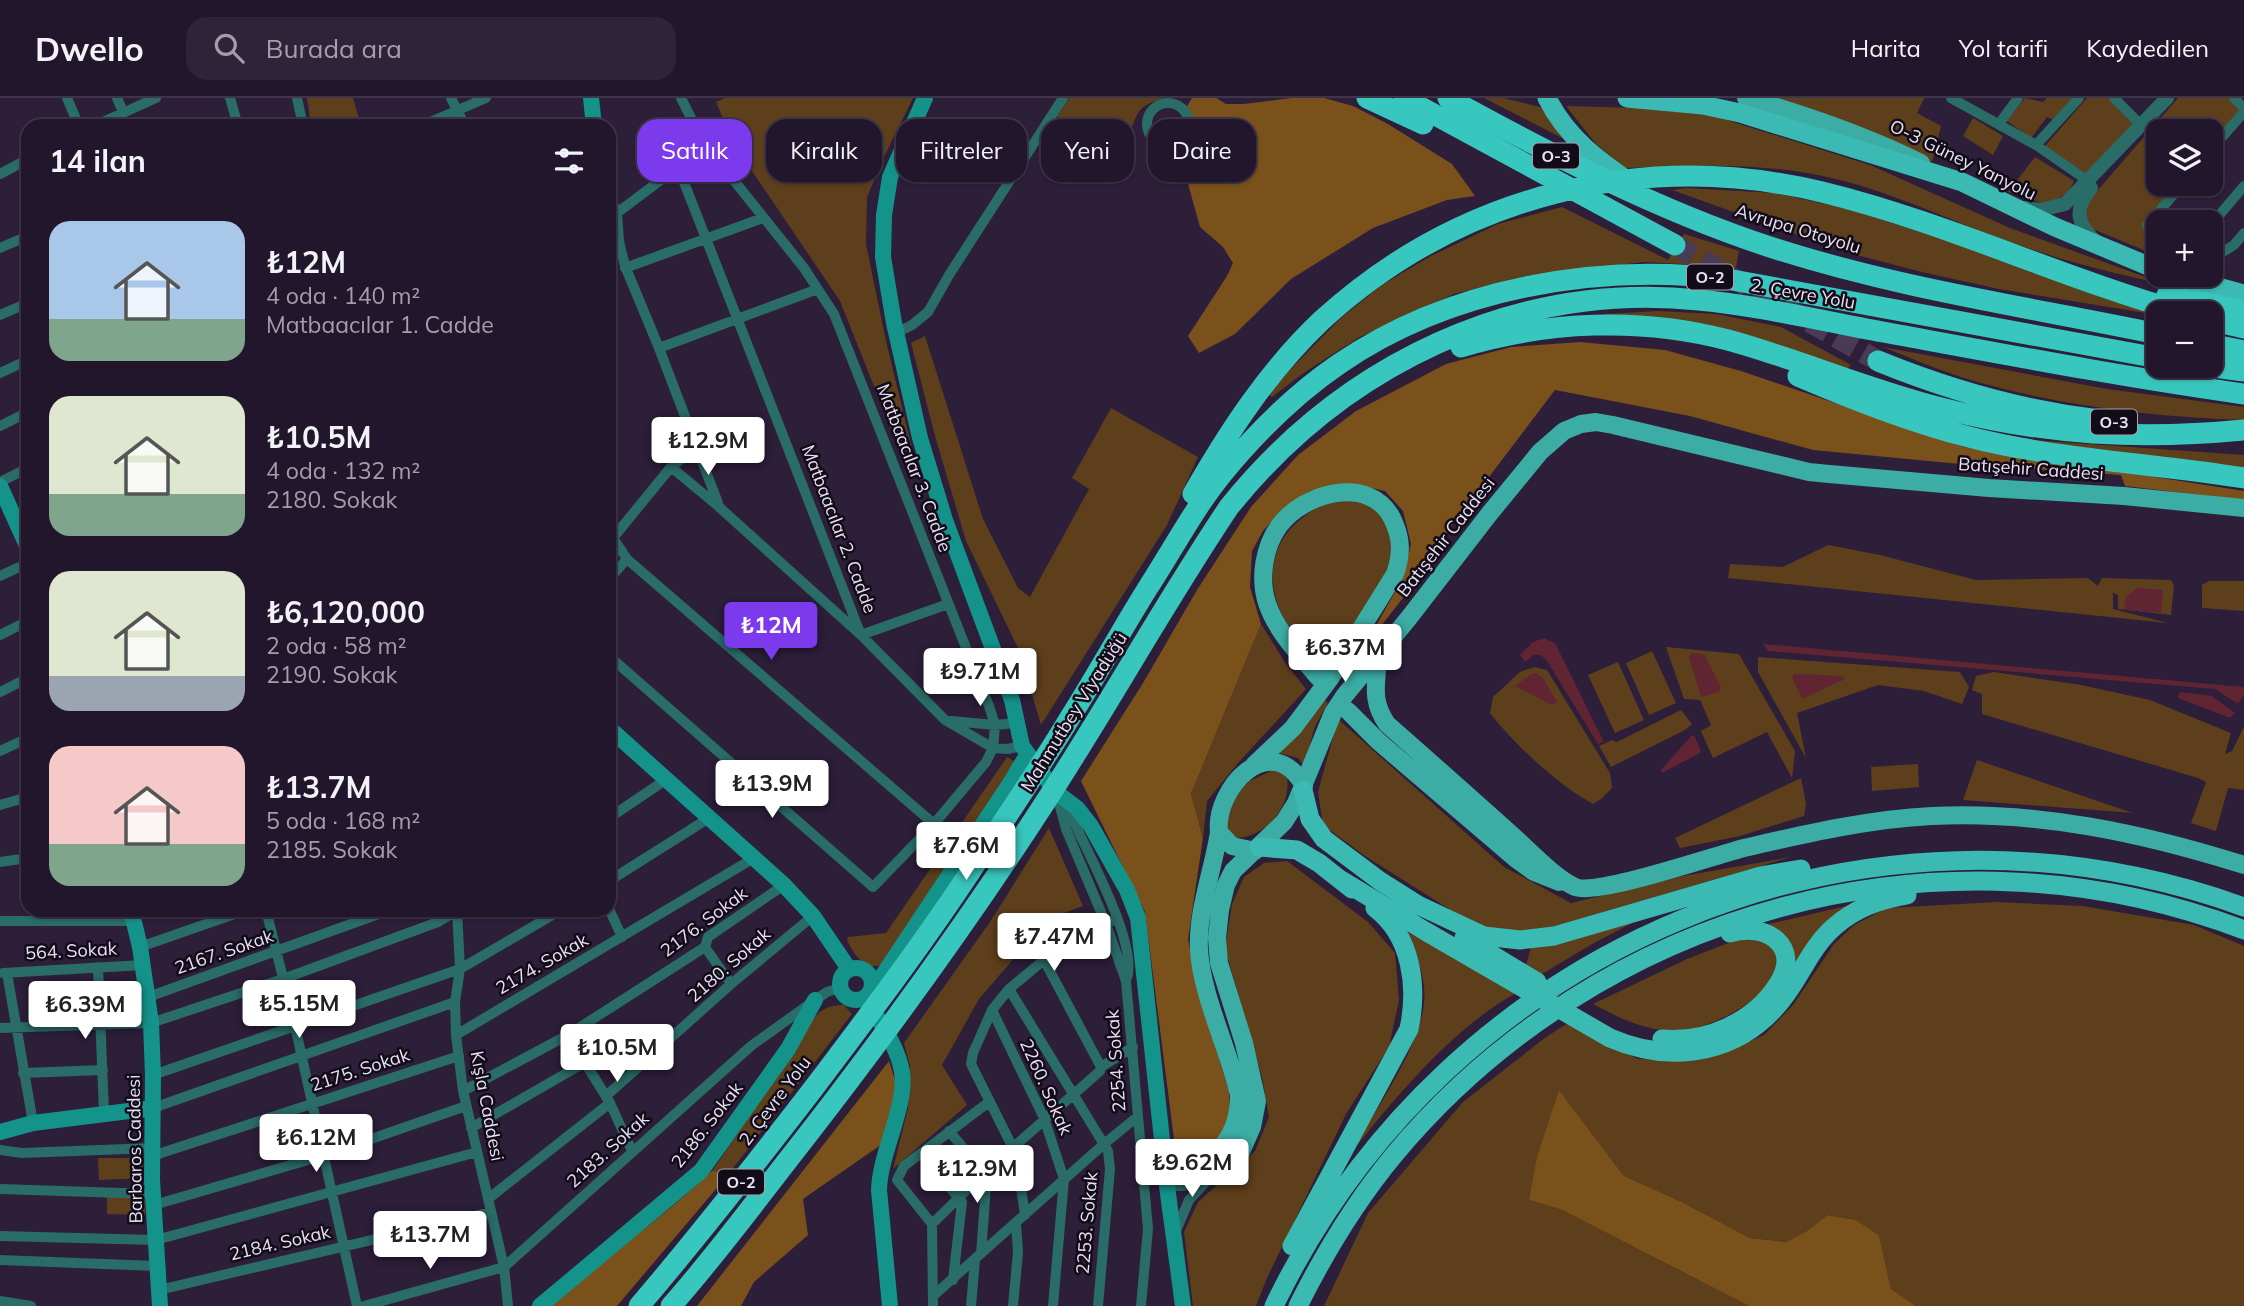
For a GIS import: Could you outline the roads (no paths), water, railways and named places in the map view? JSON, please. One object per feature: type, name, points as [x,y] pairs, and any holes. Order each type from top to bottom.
[{"type":"highway","points":[[1367,98],[1519,167],[1544,185]]},
{"type":"highway","name":"O-3","points":[[1404,98],[1544,185],[1608,207],[1675,245]]},
{"type":"highway","name":"Avrupa Otoyolu","points":[[1448,98],[1558,157],[1666,208],[1770,247],[1838,267],[1925,287],[2146,329]]},
{"type":"highway","points":[[1627,98],[1703,105],[1740,113],[1962,182]]},
{"type":"highway","points":[[1548,101],[1569,134],[1581,146],[1666,208]]},
{"type":"highway","points":[[1177,534],[1211,463],[1253,398],[1321,321],[1378,274],[1438,236],[1544,185],[1592,185],[1648,178],[1696,176],[1796,186],[1858,202],[1986,245],[2100,279],[2244,311]]},
{"type":"highway","name":"O-3 Güney Yanyolu","points":[[1962,182],[2102,248],[2146,265]]},
{"type":"highway","points":[[1986,245],[2150,301]]},
{"type":"highway","name":"2. Çevre Yolu","points":[[1177,534],[1220,476],[1287,405],[1355,354],[1440,313],[1526,288],[1632,273],[1727,279],[2146,356]]},
{"type":"highway","points":[[2223,287],[2244,294]]},
{"type":"highway","name":"2. Çevre Yolu","points":[[1201,548],[1240,493],[1269,460],[1302,429],[1364,382],[1418,351],[1461,332],[1565,305],[1660,298],[1732,304],[2106,373],[2244,394]]},
{"type":"highway","points":[[2223,323],[2244,328]]},
{"type":"highway","points":[[1364,382],[1456,348],[1524,331],[1580,325],[1614,325],[1728,340],[1931,406],[2030,427],[2138,436],[2178,436],[2244,430]]},
{"type":"highway","points":[[1703,335],[1866,405],[1969,437],[2081,457],[2244,478]]},
{"type":"highway","points":[[2223,338],[2244,341]]},
{"type":"highway","points":[[2223,347],[2244,351]]},
{"type":"highway","name":"O-3","points":[[1878,360],[1966,393],[2043,412],[2127,423],[2244,430]]},
{"type":"highway","points":[[2223,368],[2244,371]]},
{"type":"highway","name":"Mahmutbey Viyadüğü","points":[[840,1054],[952,900],[1072,715],[1177,534]]},
{"type":"highway","name":"Mahmutbey Viyadüğü","points":[[671,1306],[725,1241],[918,990],[1001,870],[1201,548]]},
{"type":"highway","points":[[1304,788],[1310,819],[1324,839],[1380,881],[1418,905],[1484,936],[1507,940],[1534,940],[1760,876],[1806,869],[1854,870],[1954,860],[2046,863],[2098,869],[2182,887],[2244,907]]},
{"type":"highway","points":[[1257,849],[1297,850],[1343,881],[1379,912],[1396,934],[1411,967],[1414,984],[1409,1029],[1292,1246],[1285,1265],[1283,1288]]},
{"type":"highway","points":[[1275,1306],[1333,1201],[1378,1142],[1432,1084],[1503,1022],[1592,963],[1653,932],[1751,894],[1854,870]]},
{"type":"highway","points":[[1343,881],[1596,1023],[1626,1045],[1657,1052],[1689,1053],[1721,1044],[1759,1024],[1776,1008],[1822,940],[1833,928],[1859,909],[1891,898],[1991,880]]},
{"type":"highway","points":[[1298,1306],[1325,1255],[1369,1188],[1438,1107],[1494,1056],[1524,1033],[1609,978],[1648,957],[1737,920],[1853,890],[1991,880],[2107,892],[2185,910],[2244,930]]},
{"type":"highway","points":[[1418,905],[1436,921],[1521,980]]},
{"type":"highway","points":[[1596,1023],[1656,1039],[1679,1040],[1705,1036],[1738,1021],[1766,999],[1779,983],[1785,961],[1784,953],[1776,939],[1768,933],[1744,929],[1648,957]]},
{"type":"highway","name":"2. Çevre Yolu","points":[[639,1306],[711,1220],[840,1054]]},
{"type":"main road","points":[[591,98],[593,119]]},
{"type":"main road","points":[[925,98],[890,177],[884,215],[883,257],[896,333],[920,438],[945,520],[1012,700],[1024,750],[1056,792],[1077,808],[1091,826],[1104,846],[1139,918],[1167,1186],[1183,1306]]},
{"type":"main road","name":"O-3 Güney Yanyolu","points":[[1746,98],[1869,138],[1962,182]]},
{"type":"main road","name":"Batışehir Caddesi","points":[[1304,788],[1333,713],[1356,679],[1378,656],[1540,452],[1564,431],[1581,424],[1596,422],[1613,425],[1810,472],[2244,508]]},
{"type":"main road","points":[[0,484],[21,532]]},
{"type":"main road","points":[[1216,1154],[1235,1127],[1239,1111],[1239,1095],[1206,985],[1199,951],[1200,924],[1219,832],[1217,820],[1238,780],[1293,728],[1331,677],[1395,575],[1401,556],[1396,527],[1389,512],[1374,499],[1358,493],[1340,492],[1320,496],[1280,525],[1268,546],[1263,584],[1267,604],[1290,642],[1318,677]]},
{"type":"main road","points":[[1378,656],[1374,697],[1380,715],[1387,724],[1526,848],[1576,888]]},
{"type":"main road","points":[[1348,711],[1378,741],[1516,859],[1534,872],[1576,888],[1598,887],[1625,881],[1735,850],[1806,834],[1929,816],[2033,817],[2083,824],[2162,841],[2244,865]]},
{"type":"main road","points":[[616,744],[667,779],[784,885],[813,916],[849,970]]},
{"type":"main road","points":[[889,1305],[879,1173],[900,1097],[902,1072],[870,991],[869,974],[865,970],[855,968],[841,977],[840,988],[846,997],[856,1001],[870,991],[883,975],[1002,796],[1024,750]]},
{"type":"main road","points":[[1213,1174],[1233,1161],[1248,1141],[1255,1117],[1256,1101],[1254,1082],[1219,963],[1217,938],[1226,886],[1233,871],[1284,822],[1304,788],[1294,769],[1284,763],[1271,761],[1254,765]]},
{"type":"main road","points":[[1219,832],[1232,846],[1257,849]]},
{"type":"main road","name":"Barbaros Caddesi","points":[[132,917],[140,947],[151,1023],[153,1199],[160,1298]]},
{"type":"main road","name":"2186. Sokak","points":[[540,1306],[701,1171],[788,1049],[814,1000]]},
{"type":"main road","points":[[0,1132],[33,1123],[104,1112],[153,1108]]},
{"type":"street","points":[[67,98],[76,119]]},
{"type":"street","points":[[117,98],[123,112]]},
{"type":"street","points":[[108,119],[156,98]]},
{"type":"street","points":[[230,98],[236,119]]},
{"type":"street","points":[[297,98],[302,119]]},
{"type":"street","points":[[451,98],[461,119]]},
{"type":"street","points":[[439,119],[486,98]]},
{"type":"street","name":"Matbaacılar 3. Cadde","points":[[681,98],[692,119]]},
{"type":"street","points":[[896,333],[912,326],[928,312],[1063,98]]},
{"type":"street","points":[[1999,124],[2018,98]]},
{"type":"street","points":[[2036,145],[2079,98]]},
{"type":"street","points":[[2115,98],[2141,125]]},
{"type":"street","points":[[2004,202],[2032,210],[2053,209],[2065,204],[2167,98]]},
{"type":"street","points":[[2102,248],[2084,231],[2079,217],[2081,200],[2175,98]]},
{"type":"street","points":[[2223,135],[2244,110],[2234,98]]},
{"type":"street","points":[[1953,99],[2036,145],[2088,181]]},
{"type":"street","points":[[0,174],[21,163]]},
{"type":"street","points":[[658,182],[617,213],[619,241],[625,268],[659,348],[718,506]]},
{"type":"street","name":"Matbaacılar 2. Cadde","points":[[684,182],[861,635]]},
{"type":"street","name":"Matbaacılar 3. Cadde","points":[[616,662],[873,887],[934,824],[986,762],[993,748],[995,725],[855,361],[834,314],[804,268],[735,182]]},
{"type":"street","points":[[2223,211],[2244,186]]},
{"type":"street","points":[[2160,210],[2172,196]]},
{"type":"street","points":[[625,268],[763,218]]},
{"type":"street","points":[[2223,252],[2234,245],[2244,233]]},
{"type":"street","points":[[0,248],[21,239]]},
{"type":"street","points":[[659,348],[818,289]]},
{"type":"street","points":[[0,315],[21,306]]},
{"type":"street","points":[[0,373],[21,362]]},
{"type":"street","points":[[0,426],[21,416]]},
{"type":"street","points":[[616,534],[671,467],[697,447]]},
{"type":"street","points":[[671,467],[861,635],[945,720],[993,748],[1024,750]]},
{"type":"street","points":[[0,484],[21,472]]},
{"type":"street","points":[[616,542],[627,559],[934,824]]},
{"type":"street","points":[[616,571],[627,559]]},
{"type":"street","points":[[0,576],[21,566]]},
{"type":"street","points":[[861,635],[948,604]]},
{"type":"street","points":[[0,635],[21,624]]},
{"type":"street","points":[[1318,677],[1348,711]]},
{"type":"street","points":[[0,692],[21,682]]},
{"type":"street","points":[[945,720],[995,725],[1016,723]]},
{"type":"street","points":[[0,751],[21,741]]},
{"type":"street","points":[[616,813],[667,779]]},
{"type":"street","name":"2254. Sokak","points":[[1056,792],[1066,829],[1112,921],[1126,981],[1148,1229],[1141,1306]]},
{"type":"street","points":[[0,805],[21,799]]},
{"type":"street","points":[[616,877],[709,818]]},
{"type":"street","name":"2174. Sokak","points":[[456,1035],[754,858]]},
{"type":"street","points":[[0,862],[21,859]]},
{"type":"street","name":"2176. Sokak","points":[[463,1091],[568,1035],[705,947],[708,937],[784,885]]},
{"type":"street","name":"2180. Sokak","points":[[488,1199],[608,1100],[731,984],[813,916]]},
{"type":"street","points":[[0,921],[59,917]]},
{"type":"street","points":[[140,947],[226,917]]},
{"type":"street","points":[[268,917],[295,1026],[357,1306]]},
{"type":"street","name":"2167. Sokak","points":[[148,997],[371,917]]},
{"type":"street","points":[[0,1028],[151,1023],[283,979],[446,917]]},
{"type":"street","name":"Kışla Caddesi","points":[[457,917],[460,969],[455,1002],[458,1056],[466,1106],[504,1267],[508,1306]]},
{"type":"street","points":[[153,1075],[460,969],[549,917]]},
{"type":"street","points":[[613,917],[622,937]]},
{"type":"street","points":[[1025,1215],[1020,1174],[1013,1147],[971,1064],[973,1053],[992,1010],[1009,989],[1073,939],[1112,921]]},
{"type":"street","points":[[705,947],[731,984]]},
{"type":"street","points":[[1044,960],[1101,1067]]},
{"type":"street","name":"564. Sokak","points":[[3,973],[143,965]]},
{"type":"street","points":[[98,967],[104,1112]]},
{"type":"street","points":[[3,973],[16,1027],[33,1123]]},
{"type":"street","name":"2183. Sokak","points":[[504,1267],[751,1046],[814,1000],[840,988]]},
{"type":"street","points":[[1009,989],[1104,1144]]},
{"type":"street","points":[[153,1108],[455,1002]]},
{"type":"street","name":"2260. Sokak","points":[[992,1010],[1044,1118],[1064,1179]]},
{"type":"street","points":[[568,1035],[608,1100],[632,1151]]},
{"type":"street","points":[[932,1224],[984,1172],[1100,1071],[1101,1067],[1133,1046]]},
{"type":"street","name":"2175. Sokak","points":[[0,1150],[22,1153],[152,1152],[458,1056]]},
{"type":"street","points":[[471,1128],[584,1063]]},
{"type":"street","points":[[23,1073],[103,1070]]},
{"type":"street","points":[[933,1301],[932,1224],[897,1180],[904,1166],[989,1102]]},
{"type":"street","points":[[0,1189],[153,1199],[324,1155],[466,1106]]},
{"type":"street","points":[[933,1301],[1064,1179],[1137,1117]]},
{"type":"street","points":[[949,1131],[984,1172],[986,1186],[971,1306]]},
{"type":"street","name":"2253. Sokak","points":[[1098,1306],[1110,1169],[1108,1151],[1104,1144]]},
{"type":"street","points":[[1164,1145],[1192,1161],[1216,1154]]},
{"type":"street","points":[[0,1236],[156,1240],[477,1152]]},
{"type":"street","points":[[921,1154],[959,1198],[962,1212],[953,1280]]},
{"type":"street","points":[[1167,1186],[1216,1154]]},
{"type":"street","points":[[1167,1186],[1184,1186],[1213,1174]]},
{"type":"street","points":[[1175,1233],[1189,1200],[1213,1174]]},
{"type":"street","points":[[1053,1306],[1064,1179]]},
{"type":"street","name":"2184. Sokak","points":[[160,1298],[345,1246],[491,1212]]},
{"type":"street","points":[[1013,1306],[1018,1252],[1016,1224]]},
{"type":"street","points":[[0,1260],[156,1266]]},
{"type":"street","points":[[364,1306],[504,1267]]},
{"type":"street","points":[[0,1301],[31,1306]]},
{"type":"tunnel","points":[[1675,245],[1878,361]]}]
